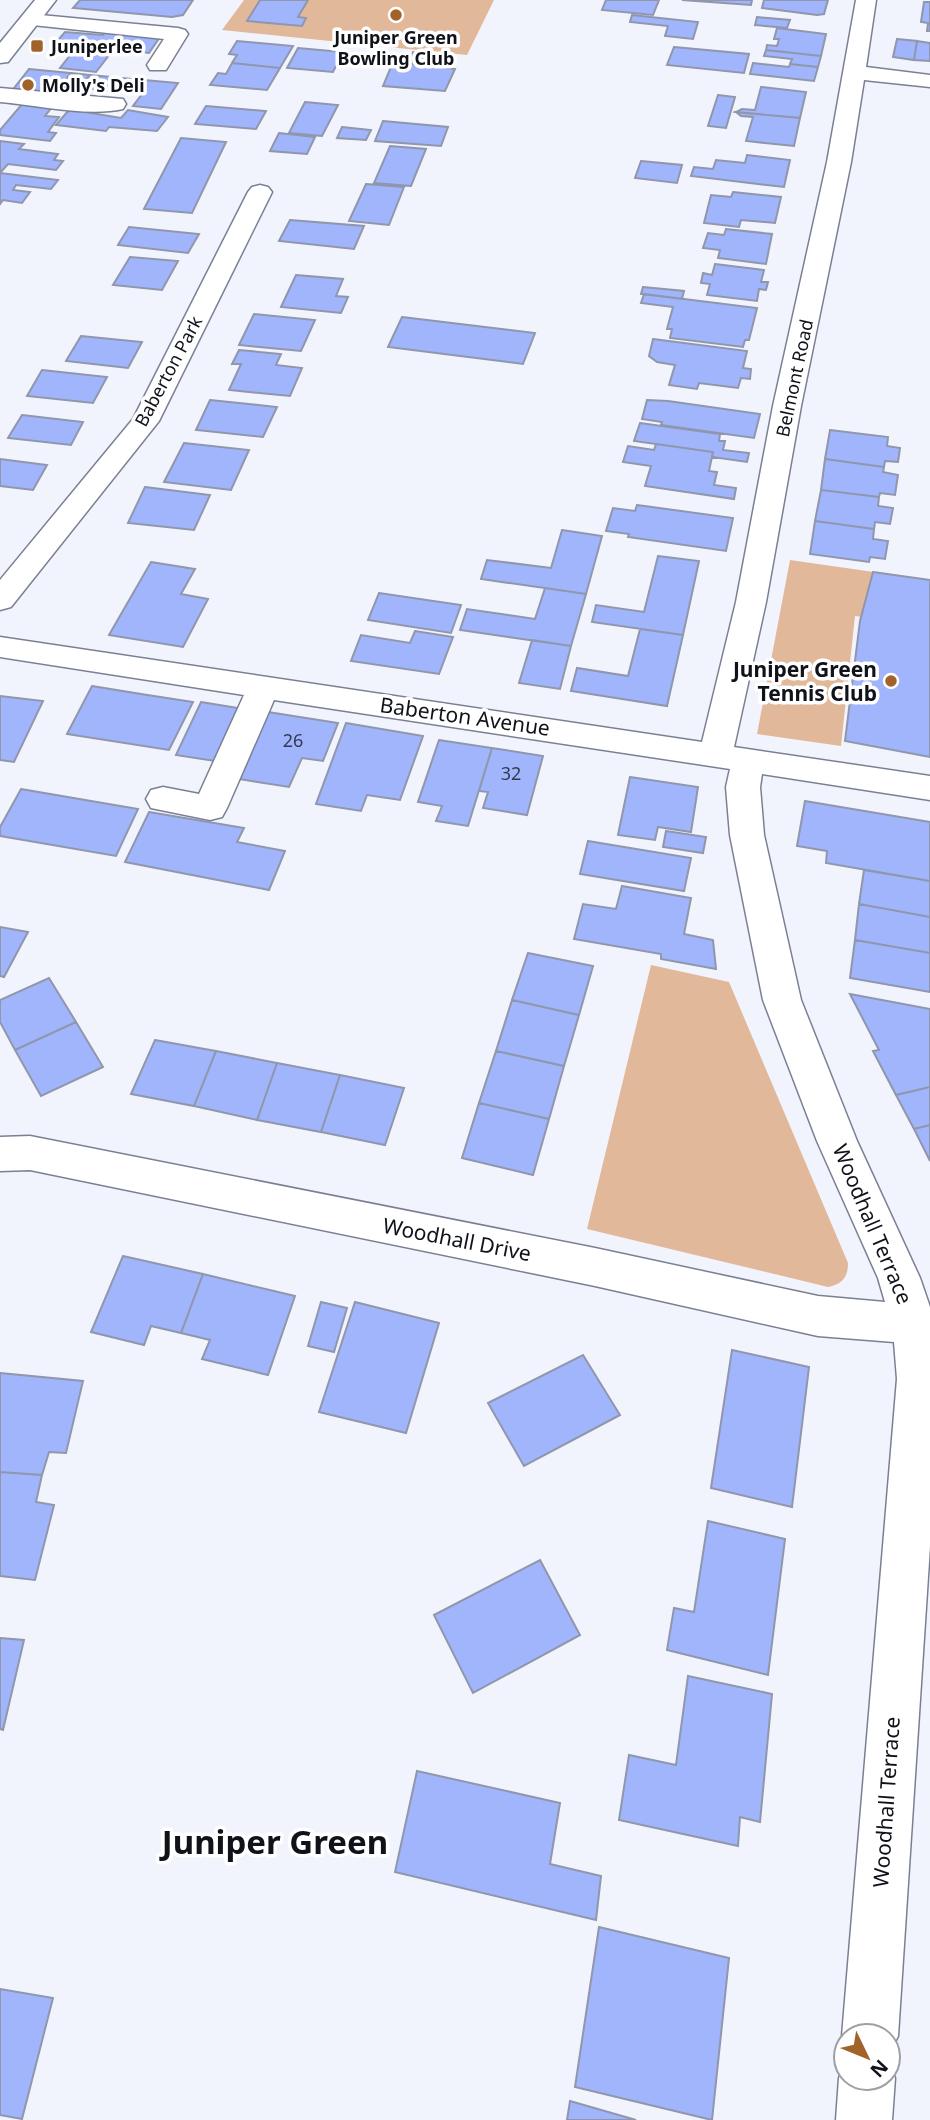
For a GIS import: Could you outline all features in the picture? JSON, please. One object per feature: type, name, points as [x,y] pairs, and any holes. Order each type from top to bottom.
[{"type":"street","points":[[0,57],[24,17],[46,0]]},
{"type":"street","name":"Belmont Road","points":[[732,757],[751,602],[788,406],[839,162],[866,0]]},
{"type":"street","points":[[24,17],[178,34],[158,65]]},
{"type":"street","points":[[854,72],[930,81]]},
{"type":"street","points":[[0,94],[74,103],[115,104]]},
{"type":"street","name":"Baberton Park","points":[[0,600],[145,421],[260,192]]},
{"type":"street","name":"Baberton Avenue","points":[[0,646],[930,788]]},
{"type":"street","points":[[163,799],[210,808],[264,686]]},
{"type":"street","name":"Woodhall Terrace","points":[[732,757],[743,787],[747,835],[782,1000],[837,1141],[900,1278],[914,1324],[919,1379],[871,2022]]},
{"type":"street","name":"Woodhall Drive","points":[[0,1154],[43,1156],[595,1267],[818,1316],[914,1324]]},
{"type":"street","points":[[864,2120],[866,2092]]},
{"type":"shaded area","name":"Juniper Green Bowling Club","points":[[244,0],[494,0],[467,55],[222,30]]},
{"type":"shaded area","points":[[790,560],[930,580],[930,626],[855,616],[841,746],[757,734]]},
{"type":"shaded area","points":[[651,965],[729,982],[848,1263],[847,1273],[837,1284],[828,1287],[587,1229]]},
{"type":"building","points":[[80,0],[193,0],[183,15],[172,17],[73,8]]},
{"type":"building","points":[[260,0],[308,0],[298,17],[306,18],[302,26],[247,21]]},
{"type":"building","points":[[606,0],[659,0],[653,15],[602,10]]},
{"type":"building","points":[[682,0],[752,0],[751,5]]},
{"type":"building","points":[[764,0],[828,0],[824,14],[817,15],[762,8]]},
{"type":"building","points":[[924,2],[930,2],[930,31],[927,31],[928,23],[921,22]]},
{"type":"building","points":[[632,15],[698,22],[693,39],[665,36],[668,26],[630,22]]},
{"type":"building","points":[[757,17],[790,20],[787,28],[755,25]]},
{"type":"building","points":[[777,28],[826,34],[821,56],[766,50],[767,45],[777,46],[779,39],[774,39]]},
{"type":"building","points":[[106,31],[160,37],[149,53],[114,49],[96,72],[60,68],[75,49],[52,47],[65,32],[103,35]]},
{"type":"building","points":[[897,39],[917,41],[914,60],[893,57]]},
{"type":"building","points":[[237,41],[293,46],[280,68],[232,63],[237,55],[229,54]]},
{"type":"building","points":[[917,41],[930,43],[930,61],[914,60]]},
{"type":"building","points":[[674,47],[749,54],[744,73],[667,65]]},
{"type":"building","points":[[298,48],[343,52],[333,72],[287,68]]},
{"type":"building","points":[[766,50],[821,56],[818,67],[790,64],[792,59],[764,56]]},
{"type":"building","points":[[413,52],[439,55],[434,63],[409,61]]},
{"type":"building","points":[[393,62],[455,69],[445,91],[383,86]]},
{"type":"building","points":[[232,63],[280,68],[267,90],[210,85],[218,73],[226,74]]},
{"type":"building","points":[[753,63],[818,67],[814,81],[750,74]]},
{"type":"building","points":[[29,69],[71,73],[66,79],[82,80],[74,91],[58,90],[53,96],[11,92]]},
{"type":"building","points":[[71,73],[90,75],[78,87],[82,80],[66,79]]},
{"type":"building","points":[[90,75],[144,80],[135,93],[80,88]]},
{"type":"building","points":[[144,80],[178,83],[161,109],[133,106],[142,94],[135,93]]},
{"type":"building","points":[[761,87],[806,92],[800,118],[736,112],[742,109],[755,110]]},
{"type":"building","points":[[718,95],[735,97],[726,128],[708,126]]},
{"type":"building","points":[[305,102],[338,105],[322,136],[289,133]]},
{"type":"building","points":[[23,103],[53,106],[45,116],[59,117],[48,132],[56,133],[50,141],[0,135],[0,130]]},
{"type":"building","points":[[206,106],[266,111],[256,129],[195,124]]},
{"type":"building","points":[[73,110],[121,118],[128,110],[168,117],[157,131],[109,127],[106,131],[56,125],[67,112]]},
{"type":"building","points":[[736,112],[800,118],[794,146],[746,141],[753,117],[741,116]]},
{"type":"building","points":[[383,121],[448,127],[441,146],[375,141]]},
{"type":"building","points":[[342,127],[371,130],[366,140],[337,138]]},
{"type":"building","points":[[279,133],[315,137],[307,154],[270,151]]},
{"type":"building","points":[[181,138],[226,142],[192,213],[144,209]]},
{"type":"building","points":[[0,141],[24,144],[19,149],[58,154],[54,160],[63,161],[56,170],[8,164],[0,173]]},
{"type":"building","points":[[390,146],[426,149],[411,186],[374,183]]},
{"type":"building","points":[[747,155],[790,160],[784,187],[691,176],[694,167],[713,169],[716,160],[745,163]]},
{"type":"building","points":[[641,161],[682,165],[677,183],[635,178]]},
{"type":"building","points":[[0,173],[58,180],[51,189],[16,185],[13,190],[30,192],[22,203],[3,200],[0,204]]},
{"type":"building","points":[[366,184],[404,187],[389,225],[349,221]]},
{"type":"building","points":[[733,192],[781,197],[775,223],[741,220],[739,227],[704,223],[711,195],[731,197]]},
{"type":"building","points":[[290,220],[364,226],[354,249],[279,241]]},
{"type":"building","points":[[129,227],[199,234],[188,253],[118,245]]},
{"type":"building","points":[[726,229],[772,234],[766,264],[718,258],[720,250],[703,248],[708,233],[724,235]]},
{"type":"building","points":[[130,257],[178,261],[162,290],[113,285]]},
{"type":"building","points":[[715,264],[764,270],[761,282],[768,282],[766,290],[759,289],[757,301],[707,295],[710,284],[701,283],[703,273],[712,275]]},
{"type":"building","points":[[296,275],[343,279],[336,296],[348,297],[341,313],[281,307]]},
{"type":"building","points":[[643,287],[684,291],[682,299],[641,294]]},
{"type":"building","points":[[644,294],[757,308],[749,340],[745,340],[743,347],[670,338],[672,329],[667,329],[673,307],[641,303]]},
{"type":"building","points":[[254,314],[315,320],[301,351],[239,345]]},
{"type":"building","points":[[402,317],[535,333],[523,364],[388,347]]},
{"type":"building","points":[[81,336],[142,342],[128,368],[66,361]]},
{"type":"building","points":[[653,339],[747,351],[743,368],[751,369],[750,379],[741,378],[738,388],[699,383],[697,389],[669,385],[675,365],[657,362],[649,356]]},
{"type":"building","points":[[239,350],[281,354],[276,365],[302,368],[290,396],[229,390],[241,364],[232,364]]},
{"type":"building","points":[[42,370],[107,377],[93,403],[27,396]]},
{"type":"building","points":[[210,400],[277,407],[263,437],[196,430]]},
{"type":"building","points":[[647,400],[760,414],[754,438],[661,425],[662,422],[642,419]]},
{"type":"building","points":[[22,415],[83,422],[71,445],[8,438]]},
{"type":"building","points":[[640,423],[720,434],[719,441],[725,441],[723,450],[749,453],[747,462],[712,457],[713,452],[634,441]]},
{"type":"building","points":[[830,430],[888,437],[887,446],[900,448],[898,462],[885,461],[884,467],[825,459]]},
{"type":"building","points":[[184,443],[249,450],[231,490],[164,482]]},
{"type":"building","points":[[656,444],[713,452],[709,471],[717,472],[714,485],[736,488],[734,499],[645,486],[651,466],[623,462],[628,446],[654,450]]},
{"type":"building","points":[[0,459],[47,465],[33,490],[0,486]]},
{"type":"building","points":[[825,459],[884,467],[883,472],[898,475],[895,495],[880,493],[879,497],[821,490]]},
{"type":"building","points":[[145,487],[210,495],[194,530],[128,523]]},
{"type":"building","points":[[821,490],[879,497],[878,506],[893,508],[890,524],[875,522],[874,529],[815,521]]},
{"type":"building","points":[[637,505],[733,518],[726,551],[628,537],[629,534],[606,531],[613,508],[635,511]]},
{"type":"building","points":[[815,521],[874,529],[873,539],[888,541],[885,559],[870,557],[869,562],[810,554]]},
{"type":"building","points":[[562,530],[602,536],[586,594],[481,579],[487,560],[551,568]]},
{"type":"building","points":[[658,556],[699,561],[683,635],[592,622],[596,605],[644,612]]},
{"type":"building","points":[[151,562],[195,569],[181,594],[208,599],[183,647],[109,635]]},
{"type":"building","name":"Juniper Green Tennis Club","points":[[873,572],[930,580],[930,757],[845,741],[860,621]]},
{"type":"building","points":[[545,588],[586,594],[571,646],[460,630],[467,609],[535,619]]},
{"type":"building","points":[[379,593],[461,605],[451,633],[368,620]]},
{"type":"building","points":[[640,629],[683,635],[667,706],[571,691],[577,668],[628,676]]},
{"type":"building","points":[[415,631],[453,637],[439,674],[351,661],[361,635],[410,643]]},
{"type":"building","points":[[532,640],[571,646],[560,689],[519,683]]},
{"type":"building","points":[[92,686],[193,702],[169,750],[67,734]]},
{"type":"building","points":[[0,696],[43,701],[14,762],[0,760]]},
{"type":"building","points":[[201,702],[244,709],[221,762],[176,755]]},
{"type":"building","points":[[268,712],[338,723],[323,761],[302,758],[289,787],[239,779]]},
{"type":"building","points":[[346,723],[423,736],[400,800],[367,795],[361,811],[316,804]]},
{"type":"building","points":[[439,740],[492,748],[468,826],[436,821],[442,806],[418,802]]},
{"type":"building","points":[[492,748],[543,756],[527,815],[483,808],[488,792],[479,791]]},
{"type":"building","points":[[630,777],[698,787],[691,832],[658,827],[655,840],[618,835]]},
{"type":"building","points":[[21,789],[138,809],[116,856],[0,836],[0,827]]},
{"type":"building","points":[[805,801],[930,822],[930,881],[826,863],[827,851],[797,846]]},
{"type":"building","points":[[149,812],[244,828],[237,842],[285,851],[269,890],[125,862]]},
{"type":"building","points":[[666,831],[706,837],[703,853],[663,847]]},
{"type":"building","points":[[588,841],[691,858],[684,891],[580,874]]},
{"type":"building","points":[[864,870],[930,881],[930,917],[859,904]]},
{"type":"building","points":[[622,886],[691,898],[684,934],[713,940],[716,969],[661,959],[661,954],[574,939],[583,904],[616,909]]},
{"type":"building","points":[[859,904],[930,917],[930,953],[855,940]]},
{"type":"building","points":[[0,927],[28,932],[4,977],[0,976]]},
{"type":"building","points":[[855,940],[930,953],[930,992],[850,978]]},
{"type":"building","points":[[528,953],[593,966],[579,1015],[512,1000]]},
{"type":"building","points":[[49,978],[76,1022],[15,1050],[0,1022],[0,1000]]},
{"type":"building","points":[[850,994],[930,1009],[930,1087],[896,1095],[873,1051],[879,1050]]},
{"type":"building","points":[[512,1000],[579,1015],[564,1066],[496,1051]]},
{"type":"building","points":[[76,1022],[103,1067],[41,1096],[15,1050]]},
{"type":"building","points":[[155,1040],[216,1051],[194,1106],[131,1094]]},
{"type":"building","points":[[216,1051],[277,1063],[257,1120],[194,1106]]},
{"type":"building","points":[[496,1051],[564,1066],[549,1119],[479,1103]]},
{"type":"building","points":[[277,1063],[340,1075],[321,1132],[257,1120]]},
{"type":"building","points":[[340,1075],[404,1088],[385,1145],[321,1132]]},
{"type":"building","points":[[930,1087],[930,1125],[914,1129],[896,1095]]},
{"type":"building","points":[[479,1103],[549,1119],[533,1175],[462,1158]]},
{"type":"building","points":[[930,1125],[930,1161],[914,1129]]},
{"type":"building","points":[[123,1256],[203,1274],[181,1333],[151,1326],[144,1345],[91,1332]]},
{"type":"building","points":[[203,1274],[295,1296],[268,1375],[202,1359],[210,1340],[181,1333]]},
{"type":"building","points":[[321,1302],[347,1308],[334,1352],[308,1346]]},
{"type":"building","points":[[355,1302],[439,1323],[406,1433],[319,1412]]},
{"type":"building","points":[[732,1350],[809,1367],[792,1507],[711,1488]]},
{"type":"building","points":[[583,1355],[620,1415],[524,1466],[488,1403]]},
{"type":"building","points":[[0,1373],[83,1381],[66,1453],[49,1452],[42,1475],[0,1472]]},
{"type":"building","points":[[0,1472],[42,1475],[36,1502],[54,1505],[35,1580],[0,1576]]},
{"type":"building","points":[[708,1521],[785,1539],[768,1675],[667,1650],[674,1608],[694,1612]]},
{"type":"building","points":[[540,1560],[580,1635],[473,1693],[434,1615]]},
{"type":"building","points":[[0,1638],[24,1640],[3,1730],[0,1729]]},
{"type":"building","points":[[688,1676],[772,1694],[760,1822],[740,1817],[738,1846],[619,1820],[629,1755],[676,1765]]},
{"type":"building","points":[[417,1771],[560,1803],[550,1864],[601,1876],[596,1920],[395,1872]]},
{"type":"building","points":[[599,1927],[729,1958],[712,2120],[575,2087]]},
{"type":"building","points":[[0,1989],[53,1998],[22,2119],[0,2115]]},
{"type":"building","points":[[570,2101],[636,2120],[567,2120]]},
{"type":"place","name":"Juniper Green Bowling Club","points":[[396,15]]},
{"type":"place","name":"Juniperlee","points":[[37,46]]},
{"type":"place","name":"Molly's Deli","points":[[28,85]]},
{"type":"place","name":"Juniper Green Tennis Club","points":[[891,681]]},
{"type":"district","name":"Juniper Green","points":[[275,1841]]}]
